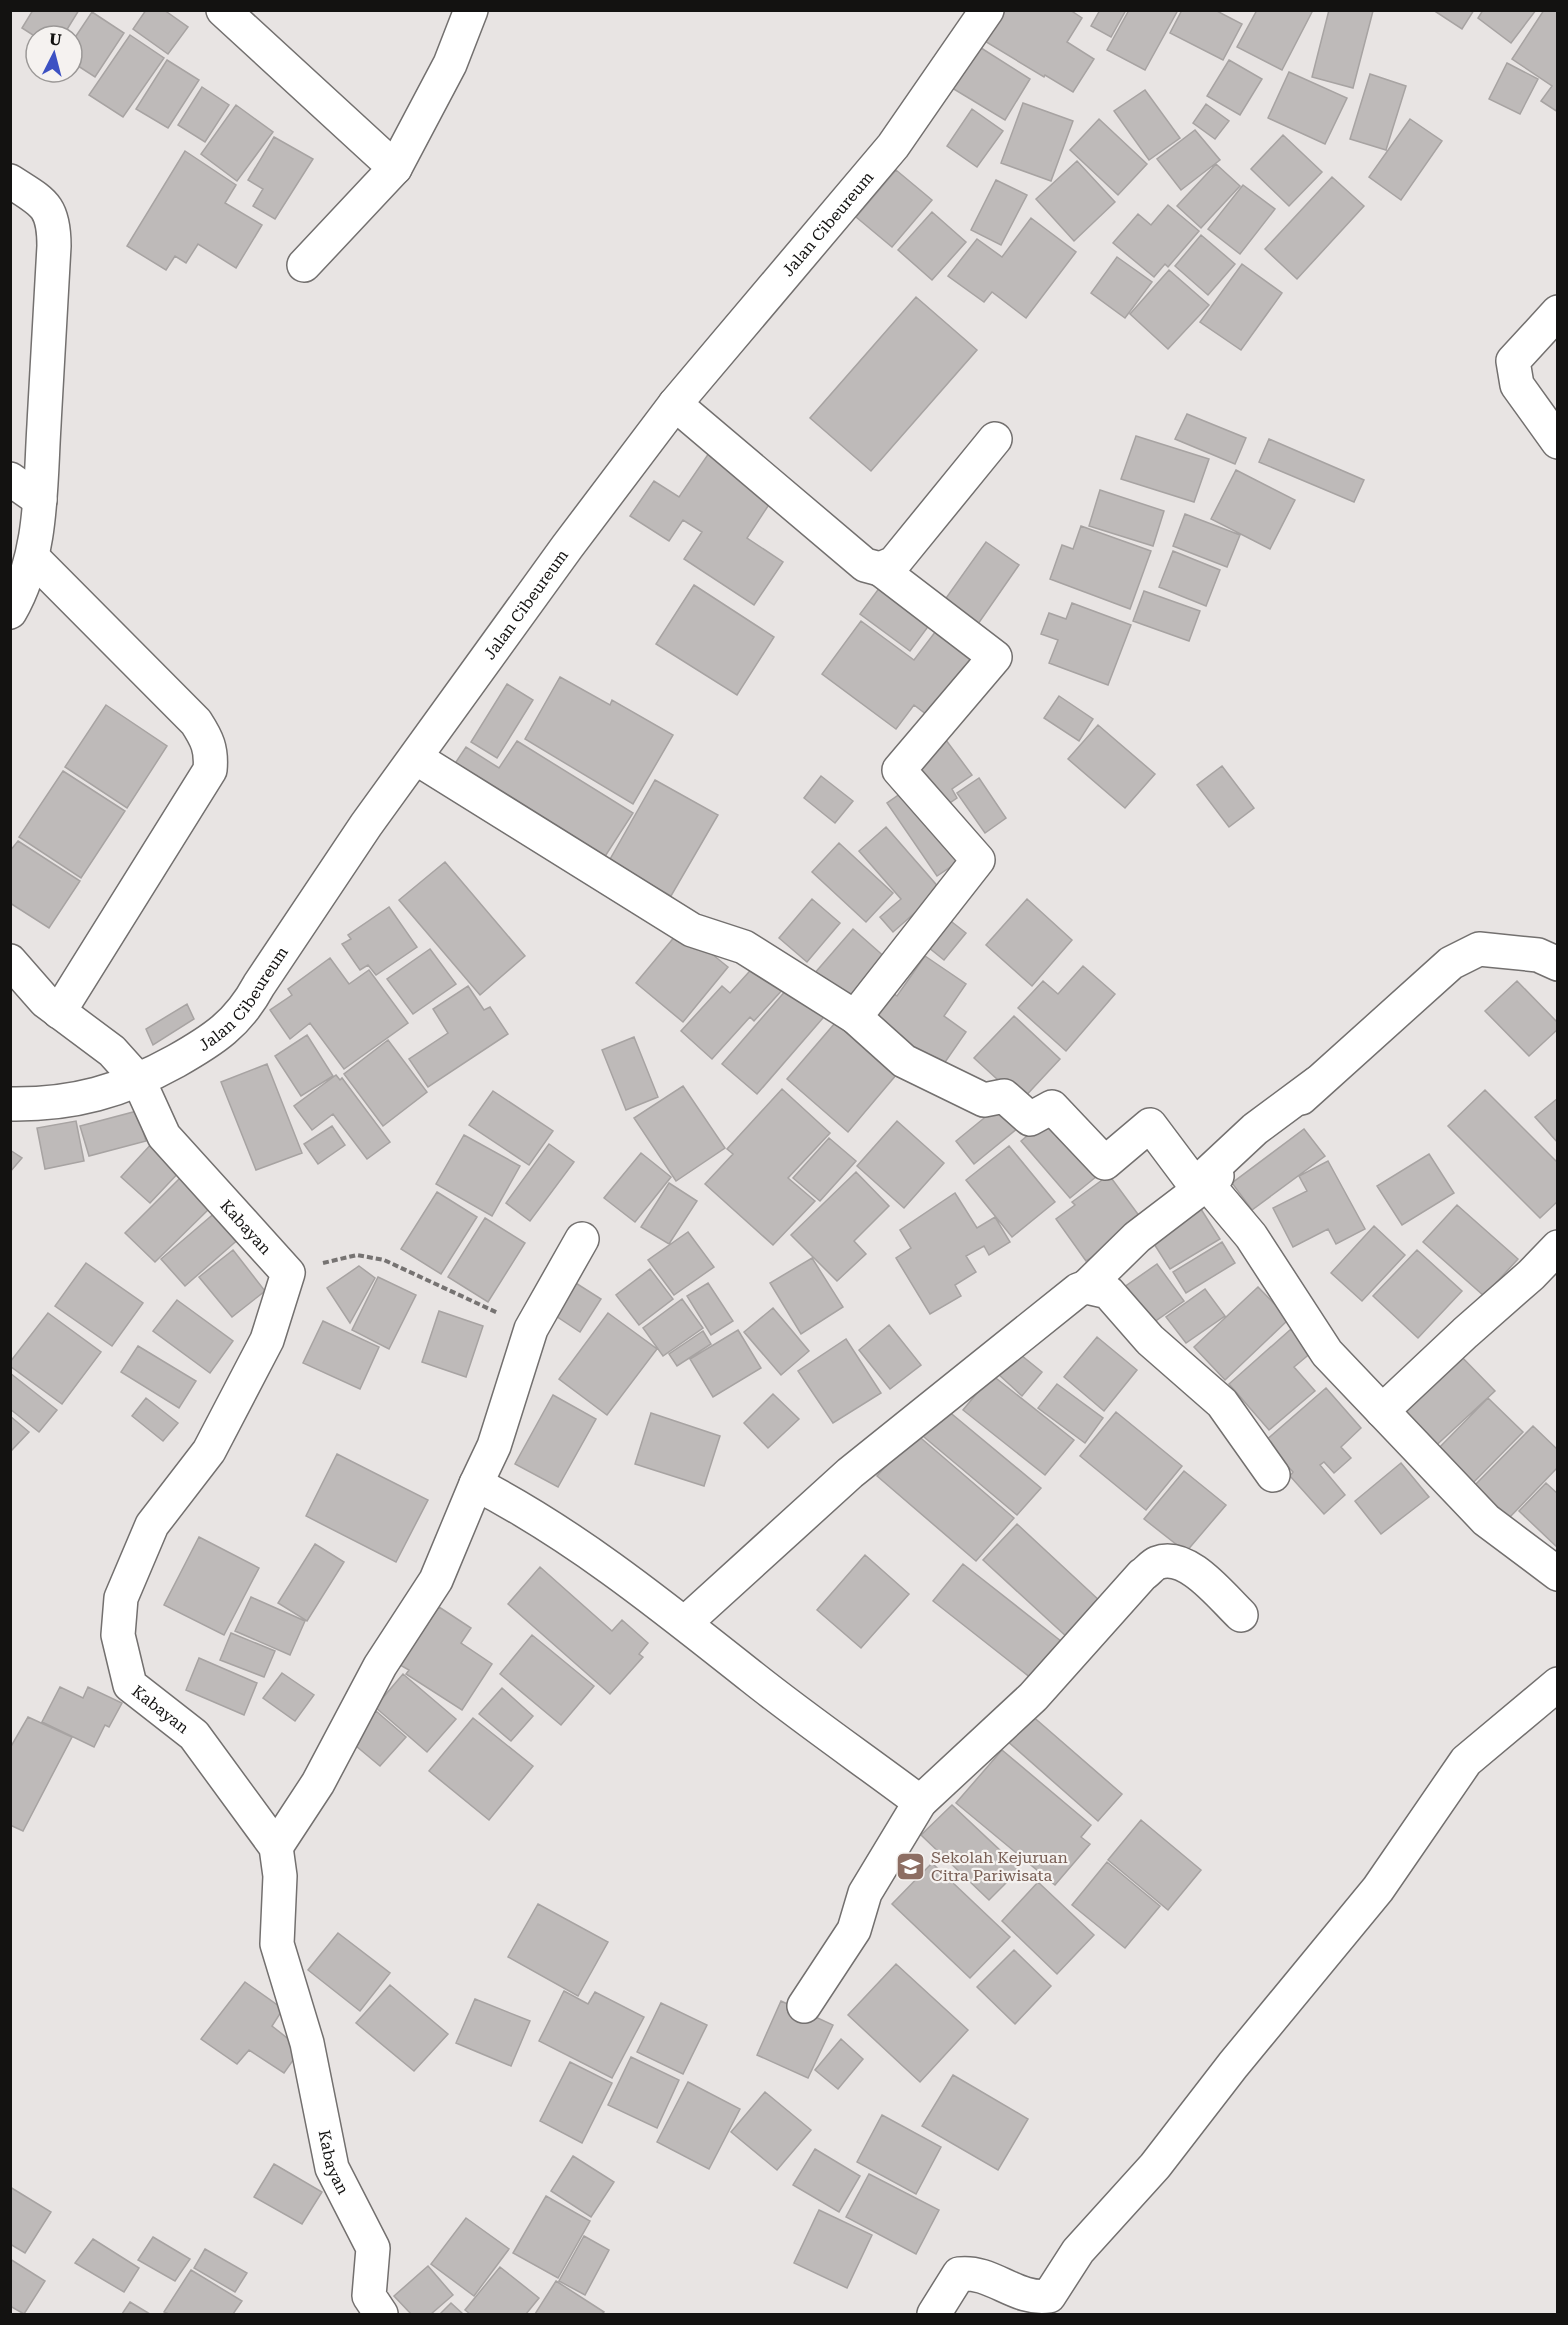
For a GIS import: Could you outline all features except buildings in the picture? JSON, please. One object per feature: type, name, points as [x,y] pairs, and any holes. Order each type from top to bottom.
[{"type":"street","points":[[223,10],[394,168]]},
{"type":"street","points":[[304,265],[394,168],[450,64],[471,10]]},
{"type":"street","name":"Jalan Cibeureum","points":[[10,1104],[36,1104],[100,1095],[139,1081],[209,1043],[247,1008],[353,844],[567,548],[675,404],[893,146],[987,10]]},
{"type":"street","points":[[10,181],[47,206],[54,234],[40,500],[33,558],[25,585],[10,612]]},
{"type":"street","points":[[1557,312],[1513,361],[1517,385],[1557,442]]},
{"type":"street","points":[[675,404],[865,565],[880,569],[995,657],[898,770],[978,860],[855,1017]]},
{"type":"street","points":[[880,569],[894,563],[995,439]]},
{"type":"street","points":[[10,479],[40,500]]},
{"type":"street","points":[[33,558],[196,722],[210,744],[211,756],[210,770],[59,1012]]},
{"type":"street","points":[[416,758],[692,930],[744,947],[855,1017],[904,1061],[984,1100],[1004,1096],[1030,1119],[1052,1107],[1105,1164],[1150,1125],[1195,1185],[1255,1130],[1317,1083]]},
{"type":"street","points":[[685,1623],[850,1473],[1078,1290],[1086,1287],[1137,1237],[1208,1185],[1451,963],[1479,949],[1538,955],[1557,964]]},
{"type":"street","name":"Kabayan","points":[[10,961],[45,1001],[111,1051],[139,1081],[164,1136],[288,1273],[267,1340],[214,1441],[152,1525],[121,1598],[117,1635],[130,1685],[194,1735],[276,1846],[280,1876],[277,1944],[307,2043],[332,2168],[373,2248],[371,2308]]},
{"type":"street","points":[[1208,1185],[1251,1236],[1327,1353],[1486,1520],[1557,1574]]},
{"type":"street","points":[[276,1846],[318,1783],[380,1666],[436,1580],[494,1446],[531,1329],[582,1239]]},
{"type":"street","points":[[1382,1411],[1531,1275],[1557,1247]]},
{"type":"street","points":[[1086,1287],[1108,1292],[1150,1340],[1222,1403],[1273,1475]]},
{"type":"street","points":[[476,1484],[549,1526],[685,1623],[754,1678],[920,1802]]},
{"type":"street","points":[[804,2006],[854,1930],[865,1893],[920,1802],[1033,1697],[1142,1575],[1156,1563],[1172,1561],[1186,1564],[1241,1615]]},
{"type":"street","points":[[934,2314],[959,2274],[974,2272],[1034,2298],[1049,2296],[1078,2251],[1155,2166],[1233,2065],[1378,1889],[1466,1761],[1557,1684]]},
{"type":"path","points":[[288,1273],[357,1255],[384,1260],[531,1329]]},
{"type":"place","name":"Sekolah Kejuruan Citra Pariwisata","points":[[910,1866]]}]
